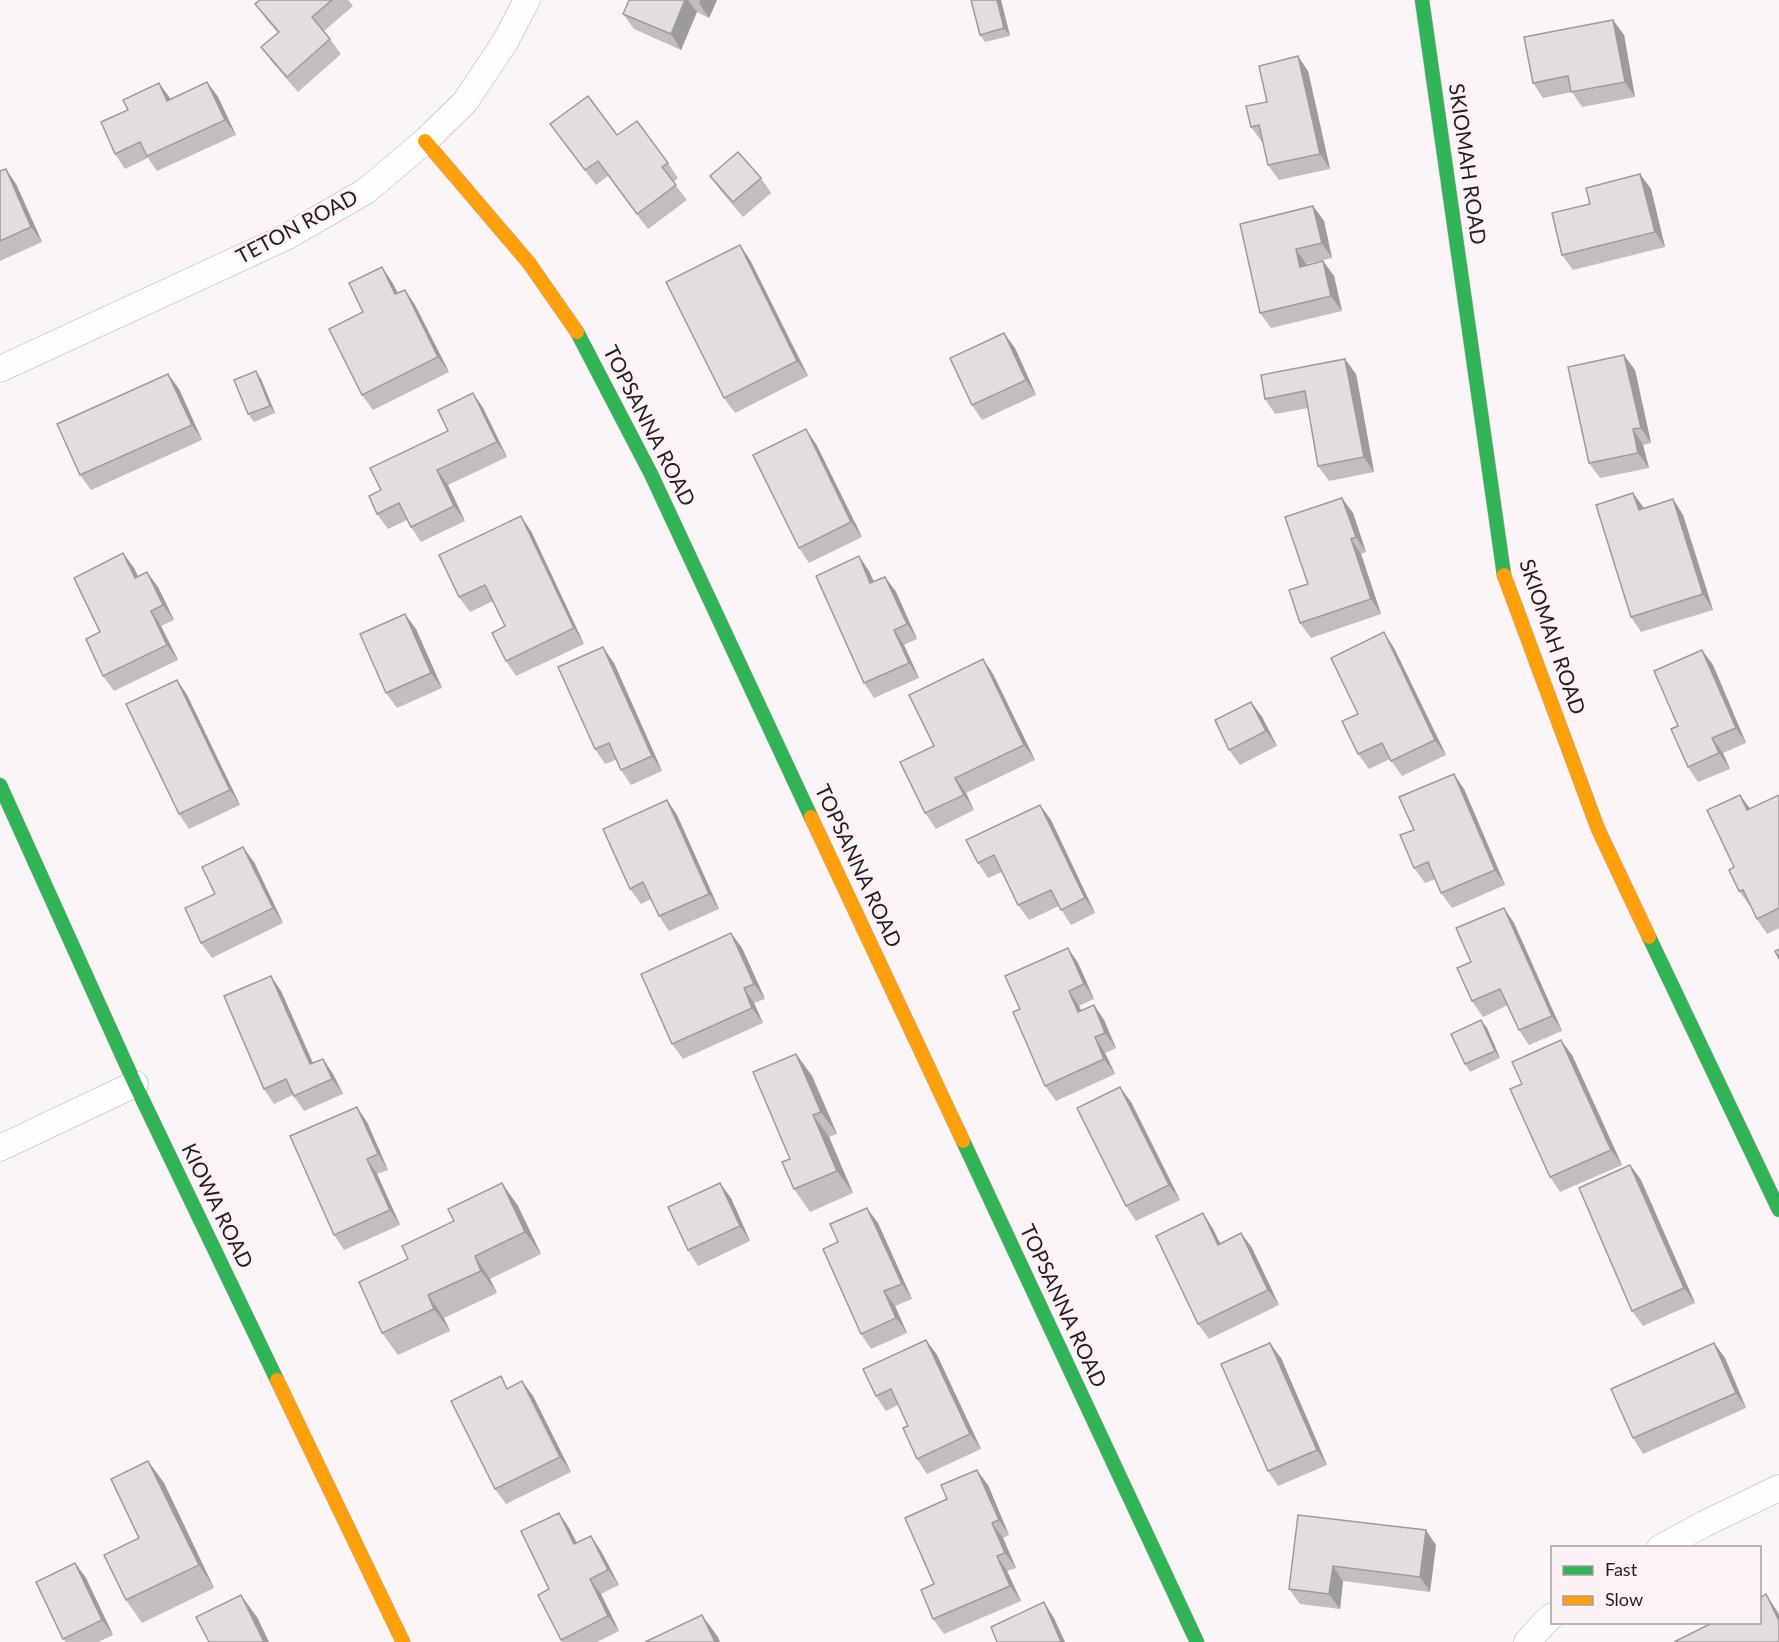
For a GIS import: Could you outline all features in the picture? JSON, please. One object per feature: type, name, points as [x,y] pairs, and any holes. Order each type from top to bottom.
[{"type":"street","name":"TETON ROAD","points":[[0,369],[286,237],[366,191],[425,141],[465,102],[505,42],[527,0]]},
{"type":"street","name":"SKIOMAH ROAD","points":[[1422,0],[1504,574],[1598,829],[1779,1210]]},
{"type":"street","name":"TOPSANNA ROAD","points":[[425,141],[529,263],[576,329],[646,464],[1197,1642]]},
{"type":"street","name":"KIOWA ROAD","points":[[0,785],[135,1084],[403,1642]]},
{"type":"street","points":[[0,1148],[135,1084]]},
{"type":"street","points":[[1664,1546],[1779,1488]]},
{"type":"street","points":[[1527,1642],[1551,1617]]},
{"type":"building","points":[[260,0],[332,0],[312,17],[330,39],[287,77],[261,47],[279,32],[255,4]]},
{"type":"building","points":[[629,0],[685,0],[671,34],[623,14]]},
{"type":"building","points":[[971,0],[997,0],[1004,28],[980,35]]},
{"type":"building","points":[[1613,20],[1625,82],[1571,92],[1568,76],[1533,83],[1524,37]]},
{"type":"building","points":[[1298,56],[1320,154],[1268,165],[1259,125],[1251,127],[1246,106],[1267,102],[1259,66]]},
{"type":"building","points":[[207,82],[225,120],[147,156],[140,142],[115,154],[101,122],[128,110],[123,100],[159,83],[167,101]]},
{"type":"building","points":[[588,96],[617,135],[637,121],[668,163],[662,167],[676,185],[637,214],[598,161],[585,170],[550,124]]},
{"type":"building","points":[[738,152],[761,178],[733,202],[710,176]]},
{"type":"building","points":[[6,169],[31,227],[0,241],[0,171]]},
{"type":"building","points":[[1640,174],[1655,232],[1562,255],[1552,213],[1590,204],[1586,188]]},
{"type":"building","points":[[1313,206],[1322,243],[1296,249],[1300,267],[1323,261],[1331,296],[1260,313],[1240,224]]},
{"type":"building","points":[[740,245],[797,361],[724,398],[666,282]]},
{"type":"building","points":[[382,267],[395,294],[405,290],[438,357],[362,395],[329,329],[363,312],[349,283]]},
{"type":"building","points":[[1004,333],[1026,380],[972,405],[950,358]]},
{"type":"building","points":[[1624,355],[1641,428],[1633,429],[1638,453],[1589,463],[1568,367]]},
{"type":"building","points":[[1345,359],[1364,457],[1318,466],[1305,391],[1265,399],[1261,375]]},
{"type":"building","points":[[256,371],[270,406],[248,414],[234,380]]},
{"type":"building","points":[[168,374],[192,425],[80,475],[57,424]]},
{"type":"building","points":[[473,393],[497,442],[437,470],[454,506],[411,527],[399,503],[377,514],[369,496],[381,490],[370,468],[448,431],[438,410]]},
{"type":"building","points":[[806,429],[851,522],[799,548],[753,455]]},
{"type":"building","points":[[1633,493],[1639,510],[1673,499],[1703,594],[1631,617],[1596,505]]},
{"type":"building","points":[[1342,498],[1356,537],[1351,539],[1371,599],[1300,623],[1289,590],[1308,584],[1285,517]]},
{"type":"building","points":[[521,516],[574,628],[506,661],[492,633],[505,626],[485,585],[459,597],[439,555]]},
{"type":"building","points":[[123,553],[135,578],[147,572],[163,605],[151,611],[167,645],[103,676],[86,639],[100,632],[74,578]]},
{"type":"building","points":[[859,556],[870,583],[885,577],[907,624],[894,630],[909,663],[864,683],[816,576]]},
{"type":"building","points":[[405,614],[431,673],[386,693],[360,634]]},
{"type":"building","points":[[1384,632],[1435,740],[1391,761],[1382,743],[1358,754],[1342,721],[1358,714],[1331,658]]},
{"type":"building","points":[[603,647],[652,756],[621,770],[609,743],[595,749],[558,667]]},
{"type":"building","points":[[1702,650],[1736,728],[1712,738],[1719,753],[1688,767],[1671,729],[1678,726],[1654,671]]},
{"type":"building","points":[[983,659],[1024,745],[955,778],[964,795],[925,813],[900,762],[934,746],[909,695]]},
{"type":"building","points":[[177,680],[230,790],[179,814],[126,704]]},
{"type":"building","points":[[1251,702],[1266,731],[1229,750],[1215,720]]},
{"type":"building","points":[[1454,774],[1495,870],[1441,893],[1428,862],[1414,868],[1400,835],[1414,830],[1399,797]]},
{"type":"building","points":[[1740,795],[1747,810],[1779,795],[1779,908],[1757,919],[1743,890],[1739,891],[1729,870],[1734,867],[1707,810]]},
{"type":"building","points":[[667,800],[709,894],[659,916],[643,882],[630,889],[603,829]]},
{"type":"building","points":[[1040,805],[1085,898],[1061,910],[1051,890],[1018,905],[994,855],[978,863],[966,840]]},
{"type":"building","points":[[243,847],[273,908],[201,943],[185,908],[215,894],[202,867]]},
{"type":"building","points":[[1504,908],[1552,1016],[1519,1030],[1500,989],[1472,1001],[1457,968],[1471,962],[1456,928]]},
{"type":"building","points":[[731,933],[754,984],[744,988],[752,1008],[672,1044],[641,974]]},
{"type":"building","points":[[1068,948],[1084,984],[1069,991],[1078,1012],[1094,1005],[1105,1033],[1095,1037],[1104,1059],[1045,1086],[1013,1012],[1020,1009],[1005,976]]},
{"type":"building","points":[[271,976],[310,1064],[323,1059],[332,1079],[294,1096],[286,1079],[264,1089],[224,996]]},
{"type":"building","points":[[1481,1020],[1495,1051],[1465,1064],[1451,1034]]},
{"type":"building","points":[[1561,1040],[1611,1150],[1550,1177],[1510,1089],[1522,1084],[1512,1062]]},
{"type":"building","points":[[796,1054],[821,1112],[813,1115],[837,1171],[794,1189],[782,1162],[790,1159],[753,1072]]},
{"type":"building","points":[[1120,1087],[1169,1185],[1126,1206],[1077,1108]]},
{"type":"building","points":[[357,1107],[378,1154],[367,1159],[390,1210],[334,1235],[290,1136]]},
{"type":"building","points":[[1630,1165],[1684,1288],[1632,1311],[1579,1188]]},
{"type":"building","points":[[502,1183],[525,1232],[475,1256],[481,1271],[428,1295],[434,1309],[382,1333],[359,1282],[408,1259],[402,1246],[454,1221],[448,1209]]},
{"type":"building","points":[[720,1183],[740,1226],[688,1250],[668,1207]]},
{"type":"building","points":[[867,1208],[902,1284],[884,1291],[896,1318],[861,1334],[823,1249],[838,1242],[830,1224]]},
{"type":"building","points":[[1203,1213],[1218,1245],[1241,1233],[1268,1290],[1198,1324],[1156,1236]]},
{"type":"building","points":[[926,1340],[970,1434],[917,1459],[903,1428],[908,1426],[891,1389],[876,1396],[863,1369]]},
{"type":"building","points":[[1270,1343],[1317,1450],[1268,1471],[1221,1364]]},
{"type":"building","points":[[1714,1343],[1736,1393],[1633,1438],[1611,1389]]},
{"type":"building","points":[[501,1376],[507,1389],[522,1381],[560,1457],[495,1489],[451,1401]]},
{"type":"building","points":[[148,1461],[199,1565],[126,1600],[104,1555],[139,1538],[111,1479]]},
{"type":"building","points":[[977,1470],[999,1520],[992,1523],[1005,1553],[997,1556],[1010,1586],[933,1619],[921,1590],[934,1584],[905,1518],[947,1499],[941,1485]]},
{"type":"building","points":[[559,1513],[574,1544],[591,1536],[608,1570],[590,1579],[608,1616],[561,1640],[538,1595],[549,1589],[521,1531]]},
{"type":"building","points":[[1298,1515],[1426,1530],[1420,1577],[1333,1566],[1329,1594],[1289,1589]]},
{"type":"building","points":[[75,1563],[102,1620],[63,1639],[36,1582]]},
{"type":"building","points":[[1766,1594],[1779,1621],[1779,1642],[1674,1642],[1710,1624],[1761,1624],[1761,1597]]},
{"type":"building","points":[[241,1595],[264,1642],[209,1642],[196,1617]]},
{"type":"building","points":[[1044,1602],[1061,1642],[997,1642],[991,1627]]},
{"type":"building","points":[[702,1615],[715,1642],[645,1642]]},
{"type":"traffic: fast","points":[[1422,0],[1504,575]]},
{"type":"traffic: fast","points":[[577,332],[651,474],[811,817]]},
{"type":"traffic: fast","points":[[0,785],[135,1084],[277,1380]]},
{"type":"traffic: fast","points":[[1649,937],[1779,1210]]},
{"type":"traffic: fast","points":[[963,1141],[1197,1642]]},
{"type":"traffic: slow","points":[[425,141],[529,263],[577,332]]},
{"type":"traffic: slow","points":[[1504,575],[1598,829],[1649,937]]},
{"type":"traffic: slow","points":[[811,817],[963,1141]]},
{"type":"traffic: slow","points":[[277,1380],[403,1642]]}]
